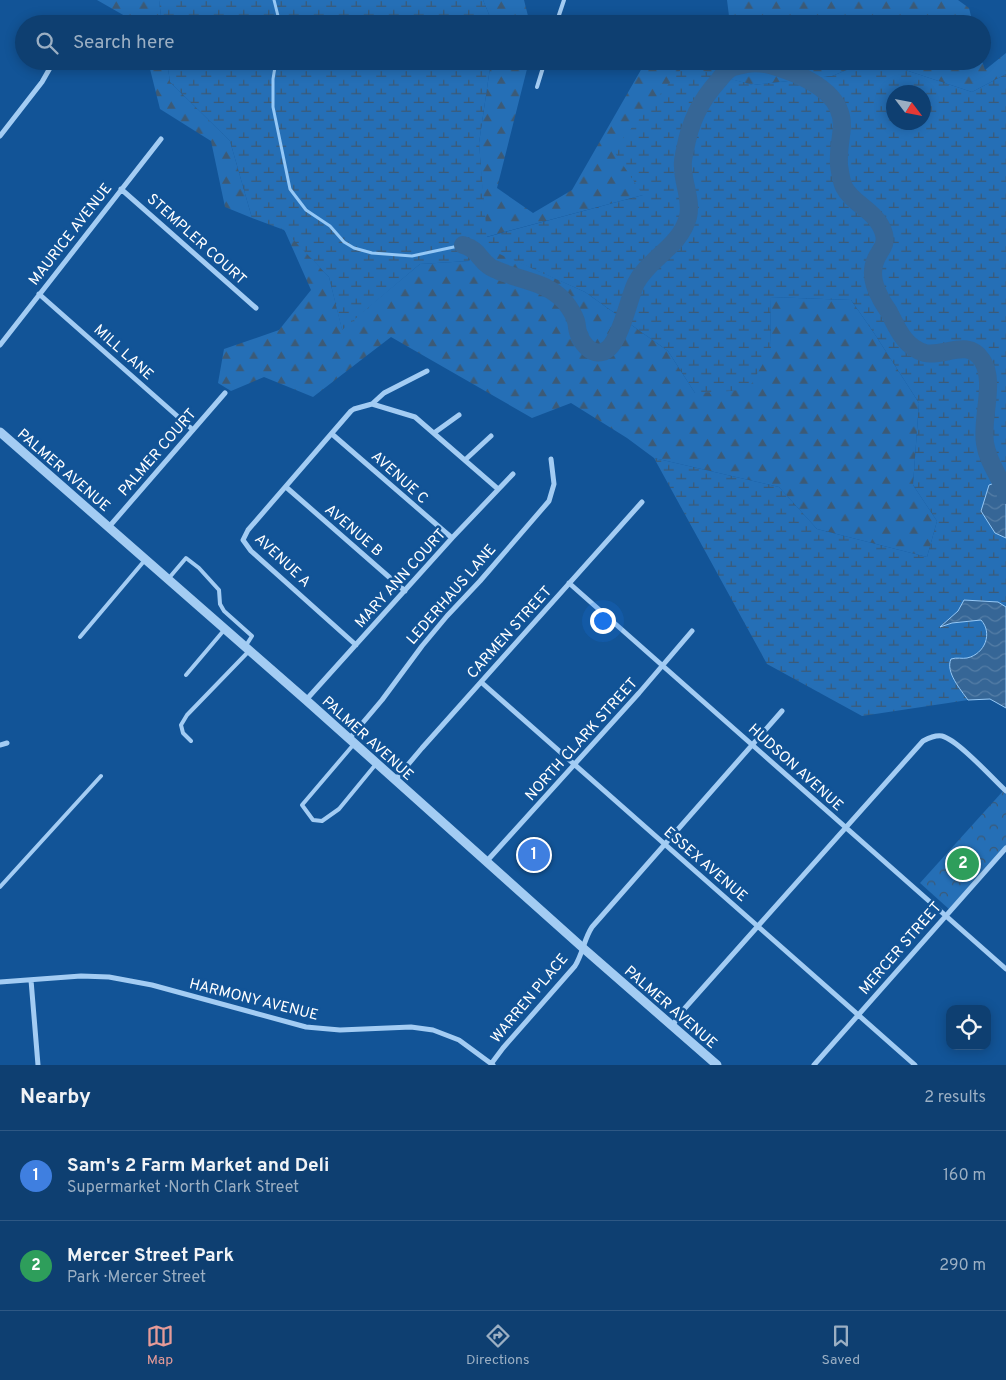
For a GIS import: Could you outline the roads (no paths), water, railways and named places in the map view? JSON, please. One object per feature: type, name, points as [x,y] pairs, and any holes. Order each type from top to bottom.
[{"type":"street","points":[[0,136],[42,82],[49,70]]},
{"type":"street","name":"MAURICE AVENUE","points":[[0,345],[161,139]]},
{"type":"street","name":"STEMPLER COURT","points":[[121,189],[256,308]]},
{"type":"street","name":"MILL LANE","points":[[39,294],[193,430]]},
{"type":"street","points":[[286,487],[354,409],[372,404],[384,393],[427,371]]},
{"type":"street","name":"PALMER COURT","points":[[108,528],[225,392]]},
{"type":"street","points":[[372,404],[415,417],[498,490]]},
{"type":"street","points":[[434,433],[459,415]]},
{"type":"street","name":"PALMER AVENUE","points":[[0,432],[306,700],[582,948],[717,1065]]},
{"type":"street","name":"AVENUE C","points":[[332,434],[452,538]]},
{"type":"street","points":[[465,460],[491,436]]},
{"type":"street","name":"LEDERHAUS LANE","points":[[351,742],[398,675],[428,638],[549,501],[554,484],[551,459]]},
{"type":"street","name":"MARY ANN COURT","points":[[306,700],[452,538],[513,474]]},
{"type":"street","name":"AVENUE B","points":[[286,487],[405,591]]},
{"type":"street","name":"AVENUE A","points":[[286,487],[248,530],[243,540],[251,550],[356,645]]},
{"type":"street","name":"CARMEN STREET","points":[[395,780],[642,502]]},
{"type":"street","name":"HUDSON AVENUE","points":[[570,583],[1006,969]]},
{"type":"street","name":"NORTH CLARK STREET","points":[[486,862],[692,631]]},
{"type":"street","name":"ESSEX AVENUE","points":[[481,682],[915,1065]]},
{"type":"street","name":"WARREN PLACE","points":[[492,1064],[502,1048],[575,966],[586,936],[592,927],[782,711]]},
{"type":"street","points":[[672,1026],[685,1008],[846,827],[913,752],[930,737],[943,736],[950,740],[1006,791]]},
{"type":"street","points":[[0,745],[7,743]]},
{"type":"street","name":"MERCER STREET","points":[[814,1065],[1006,848]]},
{"type":"street","name":"HARMONY AVENUE","points":[[0,982],[81,976],[129,980],[278,1021],[322,1029],[411,1027],[433,1030],[459,1040],[492,1064]]},
{"type":"street","points":[[31,980],[38,1065]]},
{"type":"lane","points":[[559,15],[564,0]]},
{"type":"lane","points":[[537,87],[542,70]]},
{"type":"lane","points":[[168,579],[186,558],[199,568],[219,590],[220,604],[224,611],[252,636],[247,649],[187,715],[181,726],[183,733],[191,741]]},
{"type":"lane","points":[[80,637],[145,560]]},
{"type":"lane","points":[[215,621],[224,611]]},
{"type":"lane","points":[[186,675],[225,629]]},
{"type":"lane","points":[[351,742],[302,805],[306,813],[313,820],[322,821],[339,809],[376,764]]},
{"type":"lane","points":[[0,887],[101,776]]},
{"type":"water","points":[[1006,479],[1006,538],[995,533],[981,511],[989,485]]},
{"type":"water","points":[[964,600],[998,602],[1006,607],[1006,708],[990,699],[968,700],[952,675],[950,669],[951,659],[973,656],[983,648],[987,637],[985,625],[981,620],[952,623],[940,627],[958,611]]},
{"type":"waterway","points":[[274,0],[278,15]]},
{"type":"waterway","points":[[274,70],[273,107],[290,189],[306,210],[330,226],[344,242],[354,248],[372,253],[412,256],[463,245]]},
{"type":"waterway","points":[[463,245],[475,252],[491,268],[543,286],[558,295],[573,314],[579,336],[584,344],[594,352],[602,352],[608,349],[619,333],[636,283],[648,266],[671,244],[684,227],[689,211],[683,173],[683,158],[687,140],[701,104],[712,88],[728,70]]},
{"type":"waterway","points":[[786,70],[820,87],[838,107],[842,126],[839,150],[842,182],[853,199],[871,214],[881,226],[885,238],[874,264],[874,279],[878,293],[902,337],[912,347],[925,353],[933,354],[963,349],[970,350],[982,360],[988,378],[985,443],[989,457],[1006,495]]},
{"type":"place","name":"Sam's 2 Farm Market and Deli","points":[[534,855]]},
{"type":"place","name":"Mercer Street Park","points":[[963,864]]}]
